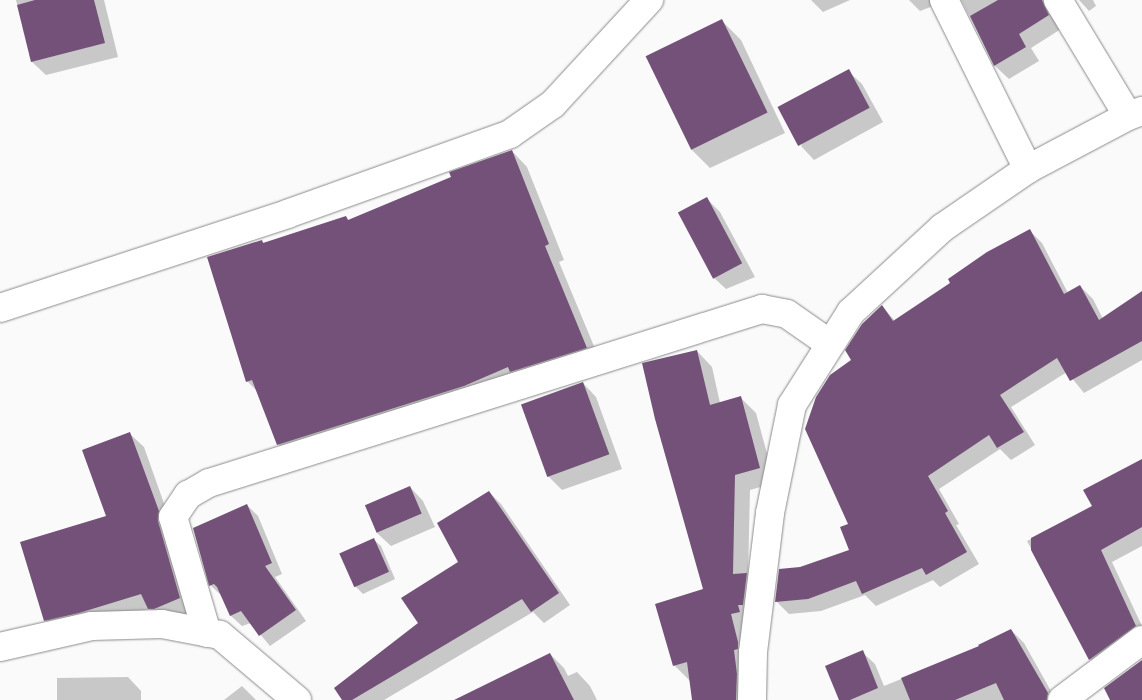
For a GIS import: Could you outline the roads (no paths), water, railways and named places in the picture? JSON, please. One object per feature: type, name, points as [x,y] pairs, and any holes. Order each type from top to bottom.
[{"type":"street","points":[[0,308],[287,214],[510,134],[553,104],[650,0]]},
{"type":"street","points":[[944,0],[1028,169]]},
{"type":"street","points":[[752,700],[753,652],[770,513],[792,405],[830,344],[851,312],[942,228],[1028,169],[1135,113],[1058,0]]},
{"type":"street","points":[[207,633],[173,517],[188,495],[209,483],[762,309],[786,314],[830,344]]},
{"type":"street","points":[[0,647],[92,626],[162,624],[220,635],[297,700]]},
{"type":"street","points":[[1062,700],[1142,640]]}]
